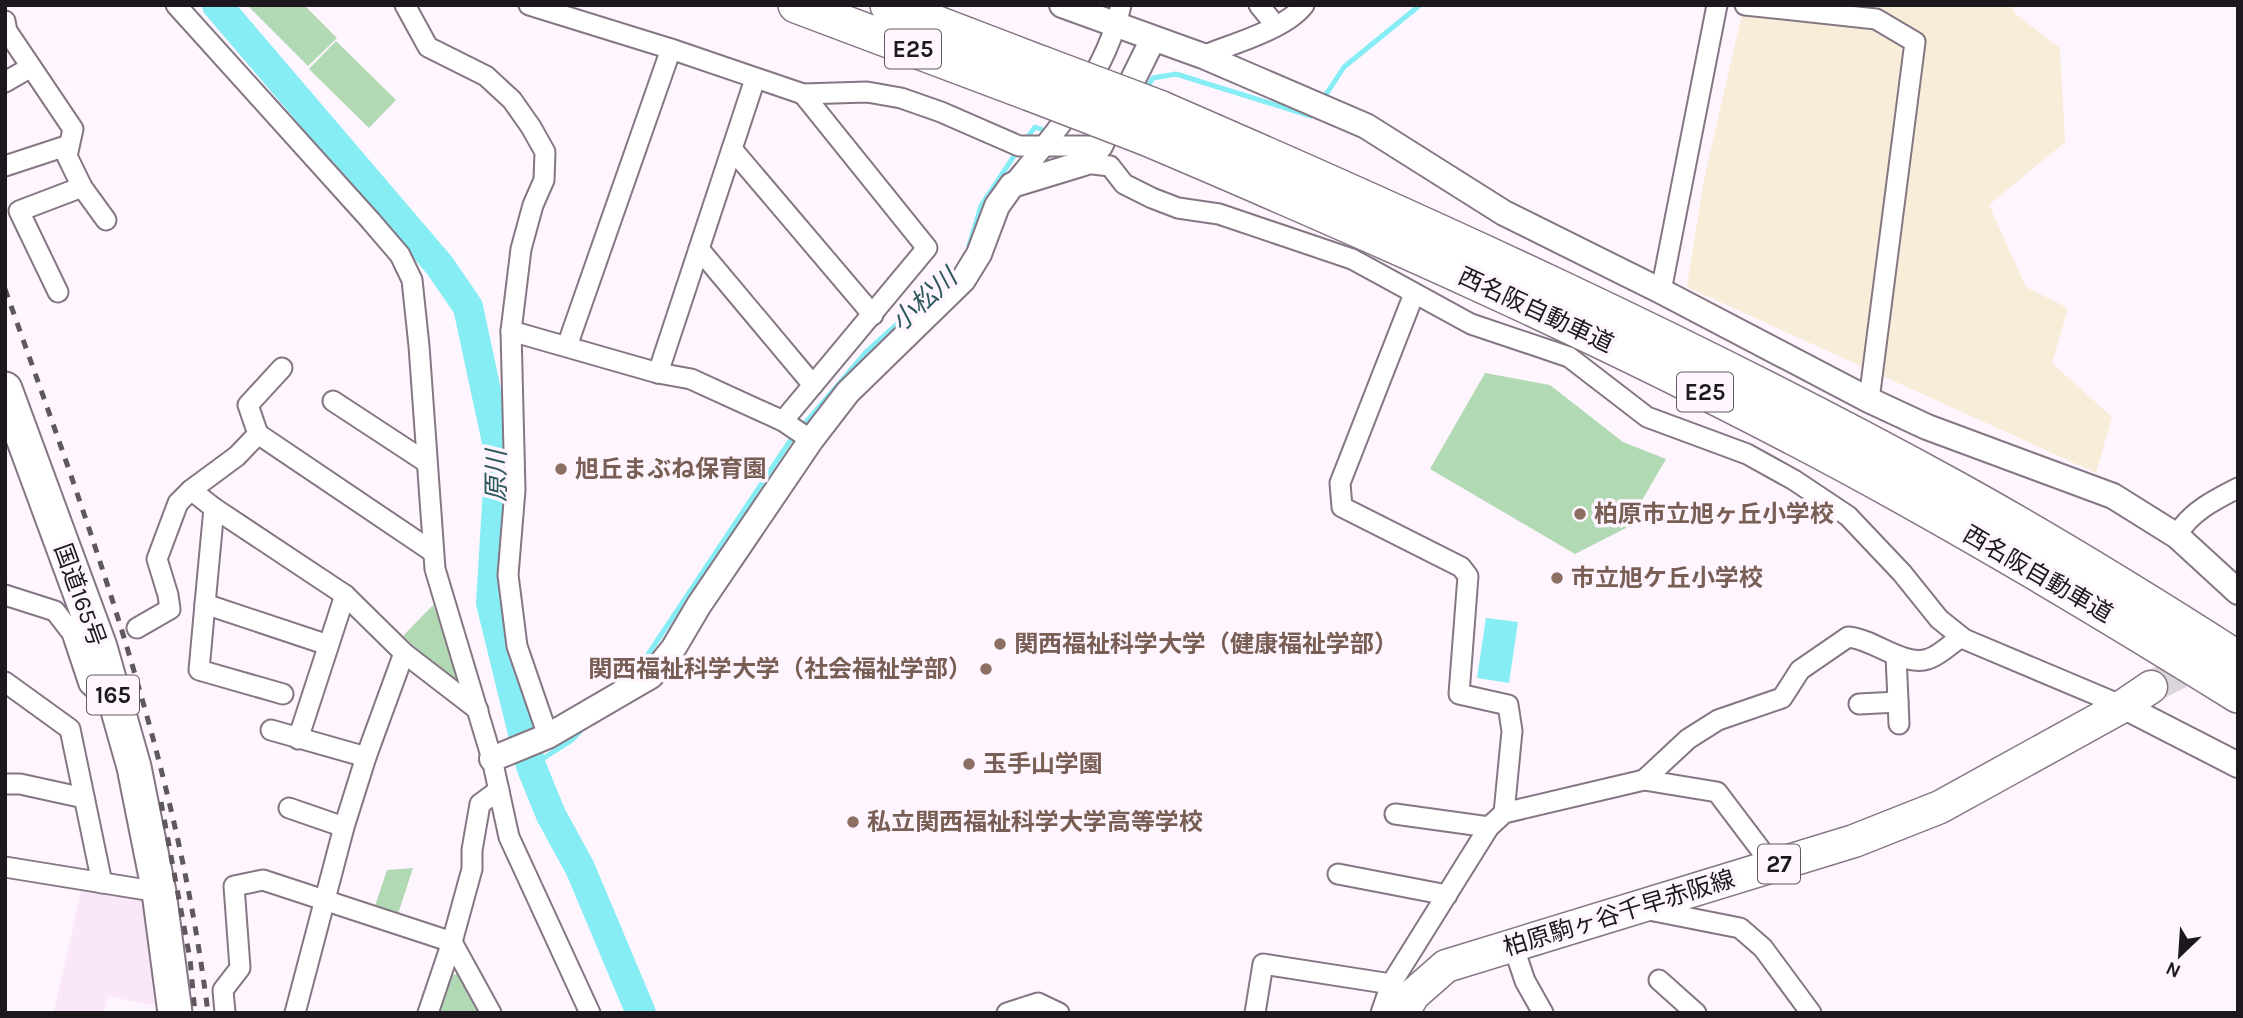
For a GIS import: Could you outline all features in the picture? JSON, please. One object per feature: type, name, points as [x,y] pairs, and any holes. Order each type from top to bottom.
[{"type":"highway","name":"西名阪自動車道","points":[[796,5],[1036,78],[1153,123],[1346,189],[1612,313],[1787,399],[1958,490],[2238,659]]},
{"type":"highway","name":"西名阪自動車道","points":[[888,5],[1036,78]]},
{"type":"highway","name":"西名阪自動車道","points":[[1153,123],[1709,393],[1803,442],[1951,523],[2238,695]]},
{"type":"highway","name":"国道165号","points":[[5,389],[100,647],[134,767],[159,892],[175,1013]]},
{"type":"main road","name":"柏原駒ヶ谷千早赤阪線","points":[[1403,1013],[1413,995],[1446,966],[1854,841],[1940,807],[2123,706],[2151,687]]},
{"type":"street","points":[[176,5],[400,255],[412,280],[435,569],[478,710],[498,757],[499,790],[509,837],[590,1013]]},
{"type":"street","points":[[405,5],[428,47],[486,76],[512,100],[545,152],[544,180],[533,205],[521,249],[511,331],[516,490],[508,575],[517,646],[543,737]]},
{"type":"street","points":[[529,5],[803,94],[867,92],[901,98],[941,112],[1019,146],[1045,146],[1092,155],[1110,166],[1124,184],[1178,208],[1219,214],[1352,259],[1471,324],[1569,357],[1647,417],[1746,454],[1794,480],[1848,516],[1902,573],[1939,619],[1961,637],[2123,706],[2238,765]]},
{"type":"street","points":[[1259,5],[1276,26]]},
{"type":"street","points":[[1203,56],[1276,26],[1298,13],[1304,5]]},
{"type":"street","points":[[1661,290],[1717,5]]},
{"type":"street","points":[[1745,5],[1877,12],[1915,42],[1869,400]]},
{"type":"street","points":[[1065,6],[1119,16],[1153,39],[1203,56],[1366,126],[1504,213],[1661,290],[1869,400],[1927,427],[2113,496],[2177,536],[2238,592]]},
{"type":"street","points":[[498,757],[543,737],[651,676],[673,649],[811,440],[848,392],[963,280],[979,254],[997,206],[1056,134],[1099,64],[1119,16]]},
{"type":"street","points":[[6,28],[73,129],[67,156],[82,187],[106,220]]},
{"type":"street","points":[[1012,185],[1092,155],[1153,39]]},
{"type":"street","points":[[567,346],[671,49]]},
{"type":"street","points":[[5,82],[32,68]]},
{"type":"street","points":[[658,373],[755,79]]},
{"type":"street","points":[[783,421],[927,248],[803,94]]},
{"type":"street","points":[[5,166],[69,145]]},
{"type":"street","points":[[732,149],[873,315]]},
{"type":"street","points":[[58,292],[19,211],[82,187]]},
{"type":"street","points":[[699,248],[813,385]]},
{"type":"street","points":[[1414,294],[1340,483],[1342,507],[1461,567],[1468,576],[1459,694],[1508,705],[1511,732],[1504,813]]},
{"type":"street","points":[[511,331],[658,373],[691,379],[783,421],[811,440]]},
{"type":"street","points":[[282,368],[248,405],[258,435],[433,552]]},
{"type":"street","points":[[333,401],[426,462]]},
{"type":"street","points":[[137,628],[170,609],[158,559],[178,503],[237,456],[258,435]]},
{"type":"street","points":[[2177,536],[2183,524],[2193,515],[2238,488]]},
{"type":"street","points":[[191,490],[345,595],[404,653],[478,710]]},
{"type":"street","points":[[214,508],[199,670],[283,694]]},
{"type":"street","points":[[5,595],[55,611],[72,633],[89,684],[104,698],[116,704]]},
{"type":"street","points":[[298,739],[345,595]]},
{"type":"street","points":[[205,604],[328,645]]},
{"type":"street","points":[[1644,780],[1688,739],[1718,720],[1782,698],[1800,670],[1848,637],[1861,638],[1901,658],[1928,659],[1961,637]]},
{"type":"street","points":[[295,1013],[344,827],[404,653]]},
{"type":"street","points":[[1896,655],[1899,724]]},
{"type":"street","points":[[5,682],[70,729],[102,883]]},
{"type":"street","points":[[1859,704],[1898,702]]},
{"type":"street","points":[[271,730],[366,757]]},
{"type":"street","points":[[1381,1013],[1391,984],[1489,827],[1504,813],[1644,780],[1717,792],[1773,866]]},
{"type":"street","points":[[5,784],[20,784],[84,798]]},
{"type":"street","points":[[428,1013],[452,942],[472,869],[472,850],[480,804],[499,790]]},
{"type":"street","points":[[289,808],[344,827]]},
{"type":"street","points":[[1395,814],[1489,827]]},
{"type":"street","points":[[5,867],[159,892]]},
{"type":"street","points":[[1338,874],[1447,895]]},
{"type":"street","points":[[225,1013],[223,990],[240,968],[234,886],[262,880],[452,942],[491,1013]]},
{"type":"street","points":[[1638,907],[1740,928],[1763,948],[1804,1010]]},
{"type":"street","points":[[1513,945],[1525,981],[1543,1013]]},
{"type":"street","points":[[1255,1013],[1263,964],[1391,984]]},
{"type":"street","points":[[1659,980],[1696,1013]]},
{"type":"street","points":[[1007,1013],[1038,1003],[1059,1013]]},
{"type":"shaded area","points":[[1744,5],[2013,5],[2014,13],[2060,48],[2065,142],[1989,205],[2026,287],[2068,308],[2052,363],[2112,417],[2096,473],[1687,287],[1704,179]]},
{"type":"shaded area","points":[[83,883],[150,894],[165,1008],[108,996],[104,1013],[54,1011]]},
{"type":"green space","points":[[304,5],[337,38],[308,66],[249,7]]},
{"type":"green space","points":[[336,41],[396,100],[369,128],[309,69]]},
{"type":"green space","points":[[1485,373],[1550,385],[1623,442],[1666,459],[1626,528],[1575,554],[1430,469]]},
{"type":"green space","points":[[433,605],[465,683],[459,687],[403,636]]},
{"type":"green space","points":[[413,868],[397,917],[374,909],[387,870]]},
{"type":"green space","points":[[462,973],[484,1013],[437,1013],[448,976]]},
{"type":"water","points":[[1486,618],[1518,622],[1509,683],[1477,678]]},
{"type":"waterway","name":"原川","points":[[217,5],[440,266],[468,307],[500,456],[491,603],[531,766],[551,815],[580,868],[641,1013]]},
{"type":"waterway","name":"小松川","points":[[1323,99],[1344,67],[1420,5]]},
{"type":"waterway","name":"小松川","points":[[1146,90],[1153,78],[1176,74],[1311,116],[1315,110]]},
{"type":"waterway","name":"小松川","points":[[1024,142],[1035,127],[1051,133]]},
{"type":"waterway","name":"小松川","points":[[969,246],[981,206],[1018,150]]},
{"type":"waterway","name":"小松川","points":[[632,675],[790,441],[867,351],[947,279]]},
{"type":"waterway","name":"小松川","points":[[531,766],[572,740],[583,728]]},
{"type":"tunnel","points":[[2151,687],[2212,656]]},
{"type":"railway","points":[[5,289],[98,556],[152,736],[175,827],[194,920],[208,1013]]},
{"type":"railway","points":[[161,802],[190,959],[195,1013]]},
{"type":"place","name":"旭丘まぶね保育園","points":[[561,469]]},
{"type":"place","name":"柏原市立旭ヶ丘小学校","points":[[1580,514]]},
{"type":"place","name":"市立旭ケ丘小学校","points":[[1557,578]]},
{"type":"place","name":"関西福祉科学大学（健康福祉学部）","points":[[1000,644]]},
{"type":"place","name":"関西福祉科学大学（社会福祉学部）","points":[[986,669]]},
{"type":"place","name":"玉手山学園","points":[[969,764]]},
{"type":"place","name":"私立関西福祉科学大学高等学校","points":[[853,822]]}]
